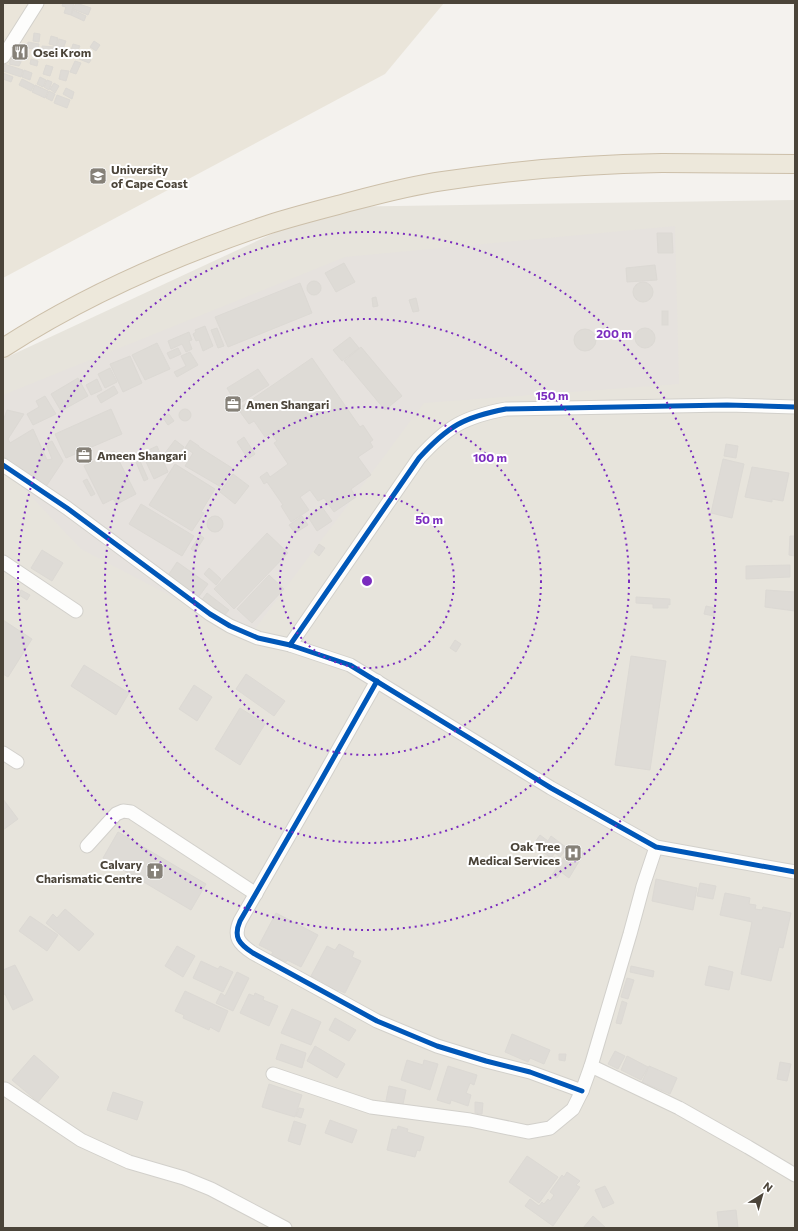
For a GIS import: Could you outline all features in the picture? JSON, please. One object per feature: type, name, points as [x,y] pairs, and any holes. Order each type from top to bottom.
[{"type":"highway","points":[[3,348],[37,326],[82,303],[145,273],[209,246],[271,224],[390,191],[441,181],[514,172],[582,166],[662,163],[795,164]]},
{"type":"street","points":[[3,57],[37,3]]},
{"type":"street","points":[[290,645],[419,458],[435,440],[447,430],[462,422],[484,413],[506,409],[727,405],[795,407]]},
{"type":"street","points":[[3,465],[67,508],[210,614],[230,626],[258,638],[290,645],[350,665],[377,680],[551,788],[656,847],[795,872]]},
{"type":"street","points":[[3,562],[76,611]]},
{"type":"street","points":[[377,680],[240,921],[237,928],[238,939],[242,946],[252,953],[378,1021],[430,1043],[486,1061],[530,1072],[582,1091]]},
{"type":"street","points":[[3,753],[17,762]]},
{"type":"street","points":[[88,846],[116,814],[123,811],[131,812],[256,894]]},
{"type":"street","points":[[273,1074],[371,1107],[470,1120],[528,1132],[550,1128],[573,1109],[582,1091],[591,1066],[643,886],[656,847]]},
{"type":"street","points":[[591,1066],[679,1108],[795,1175]]},
{"type":"street","points":[[4,1091],[81,1140],[129,1162],[184,1178],[211,1189],[285,1228]]},
{"type":"shaded area","name":"University of Cape Coast","points":[[3,3],[444,3],[385,74],[3,278]]},
{"type":"shaded area","points":[[795,200],[795,1228],[3,1228],[3,359],[330,207]]},
{"type":"shaded area","points":[[675,226],[679,384],[424,403],[249,637],[81,549],[3,467],[3,395],[345,257]]},
{"type":"building","points":[[63,3],[74,3],[71,15],[64,13],[66,7],[62,6]]},
{"type":"building","points":[[76,3],[91,8],[88,15],[73,9]]},
{"type":"building","points":[[73,10],[86,16],[84,21],[71,15]]},
{"type":"building","points":[[34,33],[40,34],[39,42],[33,41]]},
{"type":"building","points":[[51,36],[58,38],[56,46],[49,44]]},
{"type":"building","points":[[59,39],[66,41],[63,49],[56,47]]},
{"type":"building","points":[[94,41],[100,45],[96,51],[90,47]]},
{"type":"building","points":[[28,42],[39,44],[38,50],[27,48]]},
{"type":"building","points":[[73,44],[80,46],[77,52],[71,50]]},
{"type":"building","points":[[18,46],[25,48],[23,54],[16,52]]},
{"type":"building","points":[[42,46],[54,47],[53,53],[49,53],[49,51],[42,49]]},
{"type":"building","points":[[55,48],[63,51],[61,56],[54,53]]},
{"type":"building","points":[[12,53],[23,56],[22,61],[11,59]]},
{"type":"building","points":[[81,55],[91,60],[89,63],[79,59]]},
{"type":"building","points":[[11,59],[21,62],[19,66],[9,64]]},
{"type":"building","points":[[31,59],[38,61],[37,66],[30,64]]},
{"type":"building","points":[[75,61],[81,63],[76,74],[70,72]]},
{"type":"building","points":[[4,64],[23,70],[21,77],[3,71]]},
{"type":"building","points":[[46,65],[53,67],[50,76],[43,74]]},
{"type":"building","points":[[24,70],[32,73],[30,80],[22,77]]},
{"type":"building","points":[[61,70],[69,71],[66,81],[59,79]]},
{"type":"building","points":[[3,73],[13,77],[11,82],[3,79]]},
{"type":"building","points":[[40,77],[46,80],[43,87],[37,84]]},
{"type":"building","points":[[22,79],[34,85],[31,91],[19,85]]},
{"type":"building","points":[[47,80],[52,82],[49,90],[44,87]]},
{"type":"building","points":[[54,83],[59,86],[55,93],[50,89]]},
{"type":"building","points":[[35,85],[48,91],[45,98],[32,92]]},
{"type":"building","points":[[66,88],[74,92],[72,99],[63,94]]},
{"type":"building","points":[[49,91],[55,94],[52,101],[46,98]]},
{"type":"building","points":[[57,95],[70,100],[67,108],[54,103]]},
{"type":"building","points":[[657,233],[672,233],[673,253],[658,253]]},
{"type":"building","points":[[344,263],[355,282],[336,292],[325,273]]},
{"type":"building","points":[[655,265],[657,280],[627,282],[626,268]]},
{"type":"building","points":[[314,281],[319,283],[321,288],[319,293],[314,295],[309,293],[307,288],[309,283]]},
{"type":"building","points":[[643,282],[650,285],[653,292],[650,299],[643,302],[636,299],[633,292],[636,285]]},
{"type":"building","points":[[300,283],[312,313],[228,347],[215,317]]},
{"type":"building","points":[[376,297],[378,306],[373,307],[372,298]]},
{"type":"building","points":[[416,298],[419,311],[413,312],[409,300]]},
{"type":"building","points":[[662,311],[668,311],[668,325],[662,325]]},
{"type":"building","points":[[205,326],[213,346],[203,351],[199,340],[196,341],[193,334],[196,332],[195,330]]},
{"type":"building","points":[[217,328],[224,346],[218,348],[211,330]]},
{"type":"building","points":[[645,328],[652,331],[655,338],[652,345],[645,348],[638,345],[635,338],[638,331]]},
{"type":"building","points":[[585,329],[593,332],[596,340],[593,348],[585,351],[577,348],[574,340],[577,332]]},
{"type":"building","points":[[189,332],[192,340],[189,341],[192,349],[186,352],[182,344],[171,349],[168,341]]},
{"type":"building","points":[[350,337],[359,348],[342,361],[333,350]]},
{"type":"building","points":[[157,343],[170,369],[145,380],[132,355]]},
{"type":"building","points":[[361,347],[402,396],[385,410],[344,361]]},
{"type":"building","points":[[178,348],[181,354],[170,359],[167,353]]},
{"type":"building","points":[[190,352],[198,365],[177,377],[174,372],[186,366],[181,356]]},
{"type":"building","points":[[130,356],[142,383],[123,392],[110,364]]},
{"type":"building","points":[[312,358],[360,427],[363,425],[373,440],[370,442],[373,447],[358,457],[371,475],[351,489],[356,497],[334,512],[324,498],[318,501],[310,490],[300,497],[309,510],[291,522],[281,506],[283,505],[267,482],[264,484],[260,477],[267,472],[270,477],[288,464],[274,443],[277,441],[271,433],[265,437],[254,421],[249,424],[238,409]]},
{"type":"building","points":[[110,368],[117,382],[105,388],[98,374]]},
{"type":"building","points":[[258,369],[269,385],[237,405],[227,388]]},
{"type":"building","points":[[78,378],[88,396],[61,411],[51,394]]},
{"type":"building","points":[[97,379],[102,390],[91,395],[86,385]]},
{"type":"building","points":[[114,386],[118,393],[101,403],[97,396]]},
{"type":"building","points":[[45,396],[56,414],[33,425],[27,414],[39,407],[36,401]]},
{"type":"building","points":[[111,409],[122,434],[66,458],[55,434]]},
{"type":"building","points":[[187,409],[190,410],[190,420],[183,421],[180,420],[179,413],[180,410]]},
{"type":"building","points":[[7,410],[24,414],[8,439],[10,443],[33,429],[47,460],[52,459],[46,444],[52,441],[63,461],[45,488],[3,456],[3,421]]},
{"type":"building","points":[[169,414],[174,421],[168,425],[163,418]]},
{"type":"building","points":[[244,437],[255,454],[248,459],[237,442]]},
{"type":"building","points":[[175,440],[184,447],[174,460],[165,453]]},
{"type":"building","points":[[190,440],[232,468],[221,487],[185,466],[193,453],[185,448]]},
{"type":"building","points":[[726,444],[738,446],[736,458],[724,456]]},
{"type":"building","points":[[157,446],[168,472],[154,479],[142,453]]},
{"type":"building","points":[[114,451],[136,494],[117,504],[113,499],[103,504],[84,466]]},
{"type":"building","points":[[723,459],[744,464],[732,518],[711,513]]},
{"type":"building","points":[[140,461],[148,479],[144,481],[136,462]]},
{"type":"building","points":[[175,464],[215,489],[201,512],[204,513],[192,531],[149,505]]},
{"type":"building","points":[[752,467],[789,473],[783,501],[772,499],[772,502],[745,497]]},
{"type":"building","points":[[233,474],[249,486],[235,504],[220,492]]},
{"type":"building","points":[[87,479],[95,494],[91,496],[83,481]]},
{"type":"building","points":[[141,504],[194,536],[182,556],[129,524]]},
{"type":"building","points":[[322,507],[332,521],[317,531],[308,517]]},
{"type":"building","points":[[215,516],[222,521],[223,524],[218,531],[215,532],[208,527],[207,524],[212,517]]},
{"type":"building","points":[[302,516],[308,525],[295,533],[289,525]]},
{"type":"building","points":[[267,533],[288,553],[234,609],[214,589]]},
{"type":"building","points":[[200,535],[204,538],[195,552],[191,549]]},
{"type":"building","points":[[790,536],[795,536],[795,556],[789,555]]},
{"type":"building","points":[[319,544],[325,548],[319,556],[314,552]]},
{"type":"building","points":[[42,550],[63,563],[52,581],[31,568]]},
{"type":"building","points":[[177,562],[208,584],[197,599],[167,577]]},
{"type":"building","points":[[790,565],[790,577],[746,579],[746,566]]},
{"type":"building","points":[[209,568],[221,579],[216,585],[204,574]]},
{"type":"building","points":[[269,575],[284,589],[252,623],[237,609]]},
{"type":"building","points":[[21,590],[30,595],[27,600],[19,595]]},
{"type":"building","points":[[766,590],[795,592],[795,611],[765,607]]},
{"type":"building","points":[[207,593],[229,610],[223,617],[201,601]]},
{"type":"building","points":[[636,597],[670,599],[670,605],[668,604],[668,608],[653,608],[653,604],[636,603]]},
{"type":"building","points":[[706,606],[715,608],[714,616],[704,614]]},
{"type":"building","points":[[3,620],[32,639],[8,677],[3,674]]},
{"type":"building","points":[[455,640],[461,644],[456,652],[450,648]]},
{"type":"building","points":[[631,656],[666,661],[650,770],[615,765]]},
{"type":"building","points":[[84,665],[129,693],[116,715],[71,686]]},
{"type":"building","points":[[246,674],[285,701],[274,716],[236,689]]},
{"type":"building","points":[[194,685],[212,697],[197,721],[179,709]]},
{"type":"building","points":[[240,708],[265,724],[240,765],[215,749]]},
{"type":"building","points":[[3,799],[18,819],[3,830]]},
{"type":"building","name":"Calvary Charismatic Centre","points":[[118,832],[206,884],[191,910],[103,858]]},
{"type":"building","points":[[540,835],[548,841],[551,836],[567,848],[560,857],[555,853],[551,858],[533,845]]},
{"type":"building","points":[[572,845],[584,853],[569,878],[561,872],[557,878],[552,875]]},
{"type":"building","points":[[656,879],[697,888],[693,910],[652,901]]},
{"type":"building","points":[[700,883],[716,886],[713,899],[697,896]]},
{"type":"building","points":[[725,893],[750,898],[749,904],[756,905],[755,909],[762,910],[763,907],[791,913],[783,948],[779,947],[771,981],[741,974],[752,922],[720,915]]},
{"type":"building","points":[[65,909],[94,934],[79,951],[46,923],[53,914],[57,918]]},
{"type":"building","points":[[276,913],[318,935],[301,967],[287,960],[286,962],[271,955],[273,952],[259,945]]},
{"type":"building","points":[[30,916],[58,935],[47,951],[19,931]]},
{"type":"building","points":[[339,944],[354,952],[352,957],[361,961],[345,993],[338,990],[337,992],[321,984],[323,982],[311,976],[327,946],[335,950]]},
{"type":"building","points":[[177,946],[195,956],[183,977],[165,966]]},
{"type":"building","points":[[201,961],[218,969],[220,966],[233,972],[223,992],[193,978]]},
{"type":"building","points":[[15,965],[33,1000],[13,1010],[5,994],[3,995],[3,970]]},
{"type":"building","points":[[631,966],[654,971],[653,977],[630,972]]},
{"type":"building","points":[[709,966],[733,972],[729,990],[705,985]]},
{"type":"building","points":[[237,972],[249,978],[233,1011],[216,1003],[221,993],[225,996]]},
{"type":"building","points":[[627,978],[634,980],[628,999],[621,997]]},
{"type":"building","points":[[185,991],[228,1011],[219,1032],[210,1027],[209,1030],[183,1018],[184,1015],[175,1011]]},
{"type":"building","points":[[255,993],[264,997],[263,1000],[278,1006],[269,1026],[240,1013],[249,994],[254,996]]},
{"type":"building","points":[[622,1001],[627,1003],[621,1024],[616,1023]]},
{"type":"building","points":[[292,1009],[321,1022],[311,1045],[281,1033]]},
{"type":"building","points":[[335,1018],[356,1030],[349,1041],[329,1030]]},
{"type":"building","points":[[512,1034],[550,1050],[544,1064],[530,1058],[528,1062],[505,1052]]},
{"type":"building","points":[[281,1044],[306,1053],[302,1068],[276,1059]]},
{"type":"building","points":[[315,1046],[345,1064],[337,1078],[307,1061]]},
{"type":"building","points":[[615,1051],[625,1056],[618,1069],[608,1064]]},
{"type":"building","points":[[559,1054],[566,1054],[565,1061],[559,1060]]},
{"type":"building","points":[[34,1055],[59,1077],[38,1102],[12,1080]]},
{"type":"building","points":[[627,1056],[648,1067],[641,1080],[621,1070]]},
{"type":"building","points":[[407,1060],[423,1065],[424,1060],[438,1064],[430,1090],[401,1080]]},
{"type":"building","points":[[780,1062],[791,1064],[787,1081],[777,1079]]},
{"type":"building","points":[[448,1066],[477,1075],[474,1085],[470,1083],[466,1093],[471,1095],[468,1106],[451,1100],[450,1104],[437,1100]]},
{"type":"building","points":[[649,1066],[677,1078],[670,1094],[642,1082]]},
{"type":"building","points":[[269,1084],[302,1095],[295,1117],[262,1107]]},
{"type":"building","points":[[389,1086],[406,1090],[403,1104],[386,1101]]},
{"type":"building","points":[[113,1092],[143,1102],[137,1120],[107,1110]]},
{"type":"building","points":[[475,1102],[483,1103],[482,1114],[475,1113]]},
{"type":"building","points":[[299,1108],[304,1109],[301,1118],[296,1116]]},
{"type":"building","points":[[330,1120],[357,1130],[352,1143],[325,1133]]},
{"type":"building","points":[[294,1121],[306,1125],[300,1145],[288,1141]]},
{"type":"building","points":[[398,1126],[408,1129],[407,1132],[424,1137],[420,1151],[417,1150],[415,1157],[387,1150],[392,1129],[397,1130]]},
{"type":"building","points":[[527,1156],[558,1177],[539,1203],[509,1182]]},
{"type":"building","points":[[567,1172],[580,1181],[576,1185],[580,1187],[553,1226],[525,1206],[530,1199],[539,1206],[542,1202],[544,1204],[548,1199],[550,1201],[554,1195],[550,1192],[562,1175],[564,1177]]},
{"type":"building","points":[[605,1186],[614,1203],[603,1208],[595,1190]]},
{"type":"building","points":[[736,1210],[738,1228],[719,1228],[717,1212]]},
{"type":"building","points":[[593,1216],[606,1228],[583,1228]]},
{"type":"cycle path","points":[[290,645],[419,458],[439,438],[458,424],[491,412],[506,409],[727,405],[795,407]]},
{"type":"cycle path","points":[[3,465],[67,508],[210,614],[230,626],[258,638],[290,645],[350,665],[551,788],[656,847],[795,872]]},
{"type":"cycle path","points":[[377,681],[240,921],[237,936],[241,943],[253,953],[377,1021],[437,1046],[486,1061],[530,1072],[582,1091]]},
{"type":"place","name":"Osei Krom","points":[[20,52]]},
{"type":"place","name":"University of Cape Coast","points":[[98,176]]},
{"type":"place","name":"Amen Shangari","points":[[233,404]]},
{"type":"place","name":"Ameen Shangari","points":[[84,455]]},
{"type":"place","name":"Oak Tree Medical Services","points":[[573,853]]},
{"type":"place","name":"Calvary Charismatic Centre","points":[[155,871]]}]
